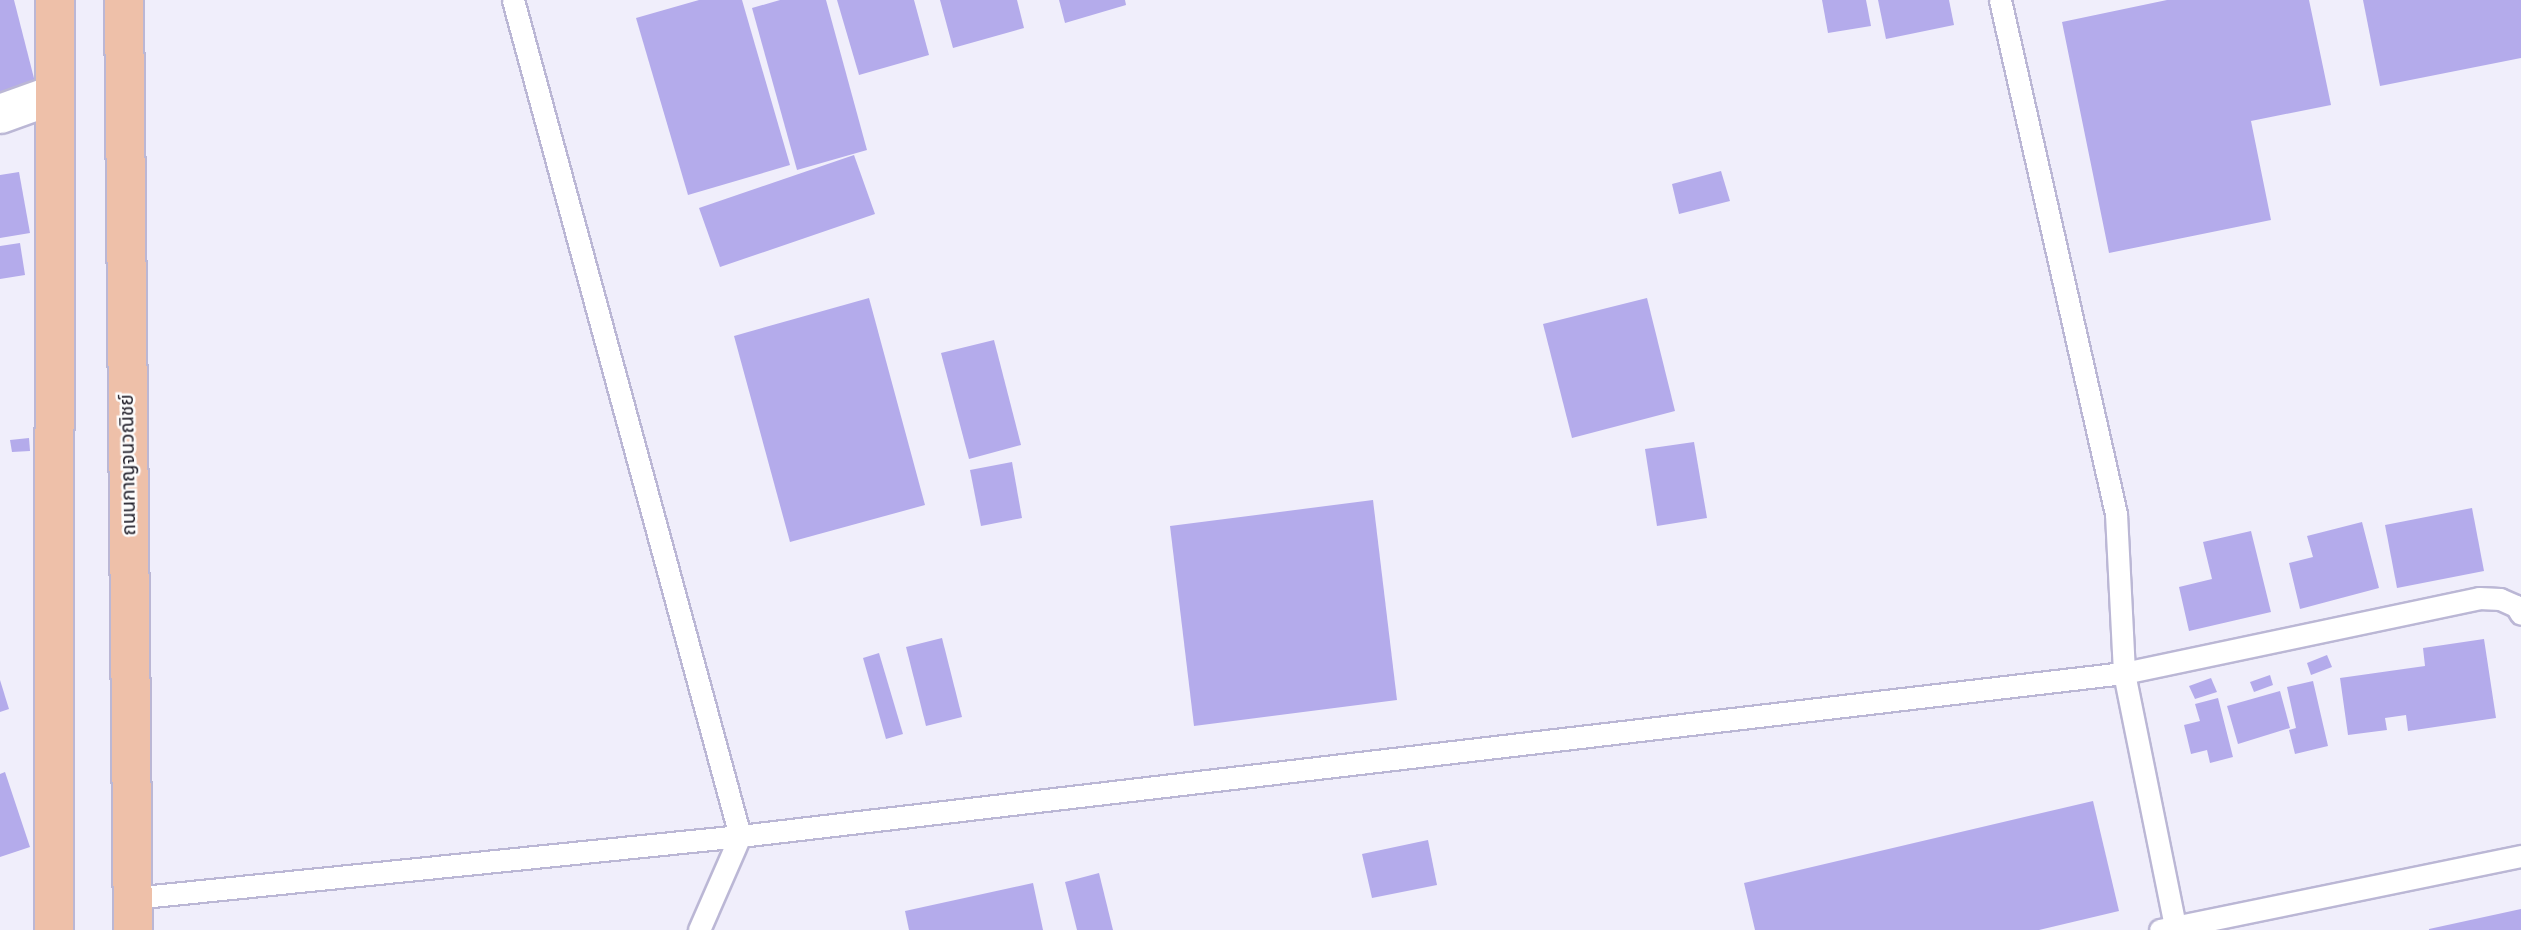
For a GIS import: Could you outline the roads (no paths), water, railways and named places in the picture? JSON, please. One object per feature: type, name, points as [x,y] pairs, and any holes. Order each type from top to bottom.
[{"type":"main road","points":[[54,930],[55,0]]},
{"type":"main road","name":"ถนนกาญจนวณิชย์","points":[[124,0],[133,914]]},
{"type":"street","points":[[0,114],[54,96]]},
{"type":"lane","points":[[513,0],[740,836],[699,930]]},
{"type":"lane","points":[[2000,0],[2116,514],[2124,673],[2170,929],[2521,856]]},
{"type":"lane","points":[[133,914],[740,836],[2124,673],[2479,598],[2500,599],[2516,606],[2521,614]]}]
